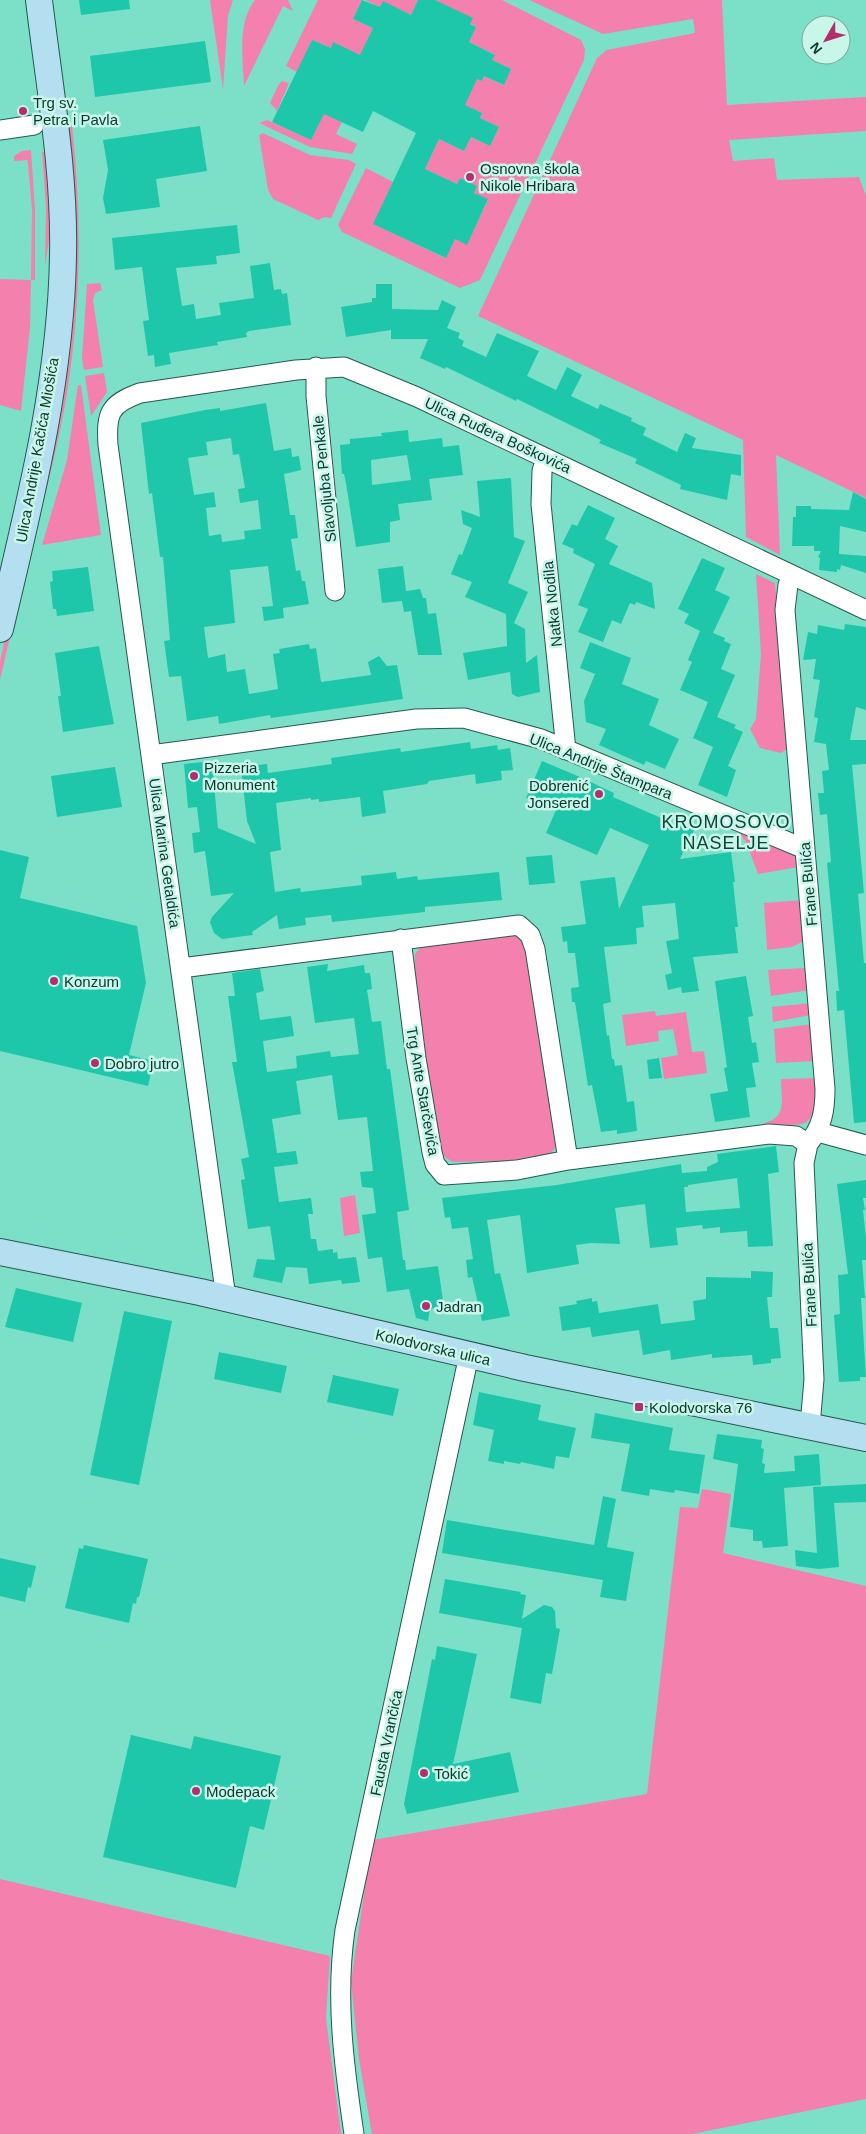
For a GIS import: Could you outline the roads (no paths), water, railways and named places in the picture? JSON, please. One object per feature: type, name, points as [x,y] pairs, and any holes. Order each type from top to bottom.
[{"type":"street","name":"Ulica Andrije Kačića Miošića","points":[[0,629],[38,461],[51,389],[63,257],[62,209],[56,137],[40,0]]},
{"type":"street","points":[[0,130],[34,125]]},
{"type":"street","name":"Ulica Ruđera Boškovića","points":[[112,409],[124,398],[140,393],[316,368],[344,367],[376,378],[866,610]]},
{"type":"street","name":"Slavoljuba Penkale","points":[[316,368],[316,396],[335,591]]},
{"type":"street","name":"Ulica Marina Getaldića","points":[[112,409],[107,425],[108,445],[226,1298]]},
{"type":"street","name":"Natka Nodila","points":[[546,458],[542,471],[541,504],[566,750]]},
{"type":"street","name":"Frane Bulića","points":[[792,575],[788,585],[785,610],[825,1089],[825,1107],[813,1138],[804,1172],[814,1378],[810,1426]]},
{"type":"street","name":"Ulica Andrije Štampara","points":[[151,755],[416,719],[464,718],[541,739],[805,849]]},
{"type":"street","points":[[181,968],[519,924],[530,935],[535,949],[568,1160]]},
{"type":"street","name":"Trg Ante Starčevića","points":[[401,939],[417,1067],[432,1152],[439,1171],[444,1175],[517,1170],[568,1160],[769,1134],[866,1145]]},
{"type":"street","name":"Kolodvorska ulica","points":[[0,1252],[226,1298],[468,1355],[866,1438]]},
{"type":"street","name":"Fausta Vrančića","points":[[354,2134],[342,2036],[340,1983],[343,1945],[468,1355]]},
{"type":"place","name":"Trg sv. Petra i Pavla","points":[[23,111]]},
{"type":"place","name":"Osnovna škola Nikole Hribara","points":[[470,177]]},
{"type":"place","name":"Pizzeria Monument","points":[[194,776]]},
{"type":"place","name":"Dobrenić Jonsered","points":[[599,794]]},
{"type":"place","name":"Konzum","points":[[54,981]]},
{"type":"place","name":"Dobro jutro","points":[[95,1063]]},
{"type":"place","name":"Jadran","points":[[426,1306]]},
{"type":"place","name":"Kolodvorska 76","points":[[639,1407]]},
{"type":"place","name":"Tokić","points":[[424,1773]]},
{"type":"place","name":"Modepack","points":[[196,1791]]},
{"type":"district","name":"KROMOSOVO NASELJE","points":[[726,832]]}]
